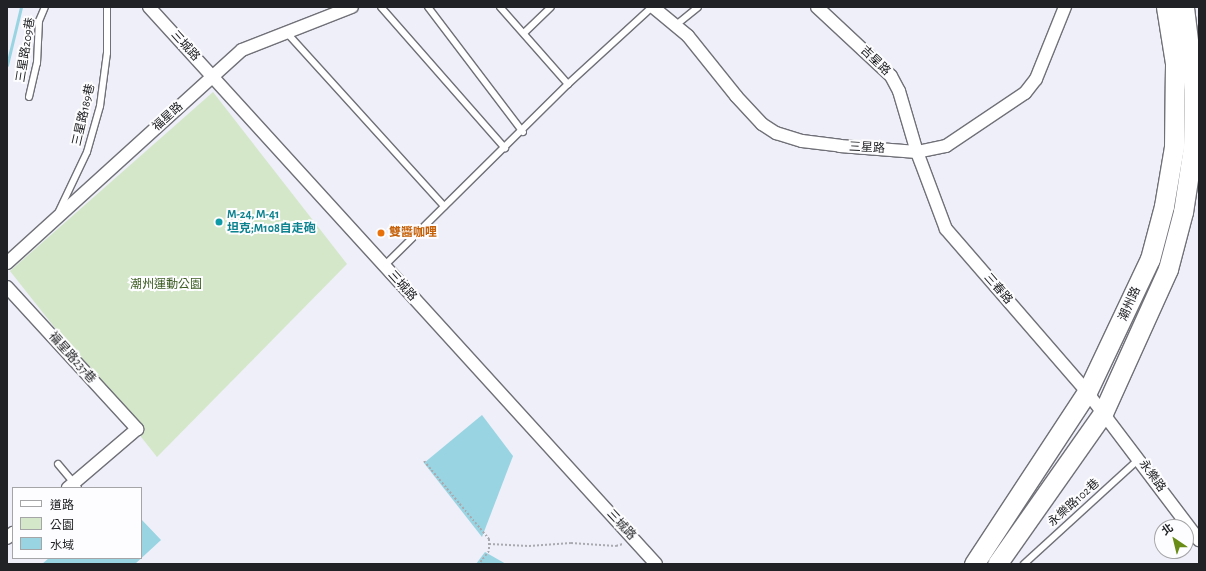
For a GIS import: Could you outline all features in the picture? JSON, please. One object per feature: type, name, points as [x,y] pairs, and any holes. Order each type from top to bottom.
[{"type":"main road","name":"潮州路","points":[[974,564],[1087,392],[1150,259],[1164,206],[1174,147],[1175,63],[1166,7]]},
{"type":"main road","name":"潮州路","points":[[996,564],[1103,413],[1168,269],[1183,212],[1193,147],[1194,89],[1184,7]]},
{"type":"street","name":"三城路","points":[[149,7],[656,564]]},
{"type":"street","name":"福星路","points":[[7,263],[242,50],[352,7]]},
{"type":"street","name":"三星路","points":[[653,7],[676,25],[697,45],[755,117],[776,133],[802,141],[840,146],[917,152],[946,146],[1018,99],[1030,88],[1065,7]]},
{"type":"street","name":"吉星路","points":[[817,7],[891,76],[899,91],[917,152]]},
{"type":"street","name":"三春路","points":[[917,152],[946,229],[1087,392],[1103,413]]},
{"type":"street","name":"福星路237巷","points":[[7,287],[137,429],[73,486]]},
{"type":"street","name":"永樂路","points":[[1103,413],[1199,540]]},
{"type":"lane","name":"三星路209巷","points":[[29,97],[37,63],[39,20],[45,7]]},
{"type":"lane","name":"三星路189巷","points":[[53,221],[70,191],[93,135],[105,69],[107,7]]},
{"type":"lane","points":[[381,7],[505,148]]},
{"type":"lane","points":[[428,7],[523,132]]},
{"type":"lane","points":[[500,7],[568,84]]},
{"type":"lane","points":[[524,33],[551,7]]},
{"type":"lane","points":[[384,266],[444,206],[523,132],[568,84],[653,7]]},
{"type":"lane","points":[[676,25],[698,7]]},
{"type":"lane","points":[[287,33],[444,206]]},
{"type":"lane","name":"永樂路102巷","points":[[1024,564],[1139,459]]},
{"type":"lane","points":[[58,464],[73,486]]},
{"type":"path","points":[[424,461],[489,539],[489,551],[479,564]]},
{"type":"path","points":[[489,544],[529,546],[572,543],[616,546],[634,540]]},
{"type":"green space","name":"潮州運動公園","points":[[213,92],[347,264],[157,457],[10,271]]},
{"type":"water","points":[[482,415],[513,456],[482,537],[424,463]]},
{"type":"water","points":[[142,520],[161,540],[142,558]]},
{"type":"water","points":[[485,552],[506,564],[476,564]]},
{"type":"water","points":[[48,559],[140,559],[135,564],[42,564]]},
{"type":"waterway","points":[[7,65],[21,7]]},
{"type":"place","name":"M-24, M-41 坦克;M108自走砲","points":[[219,222]]},
{"type":"place","name":"雙醬咖哩","points":[[381,233]]}]
